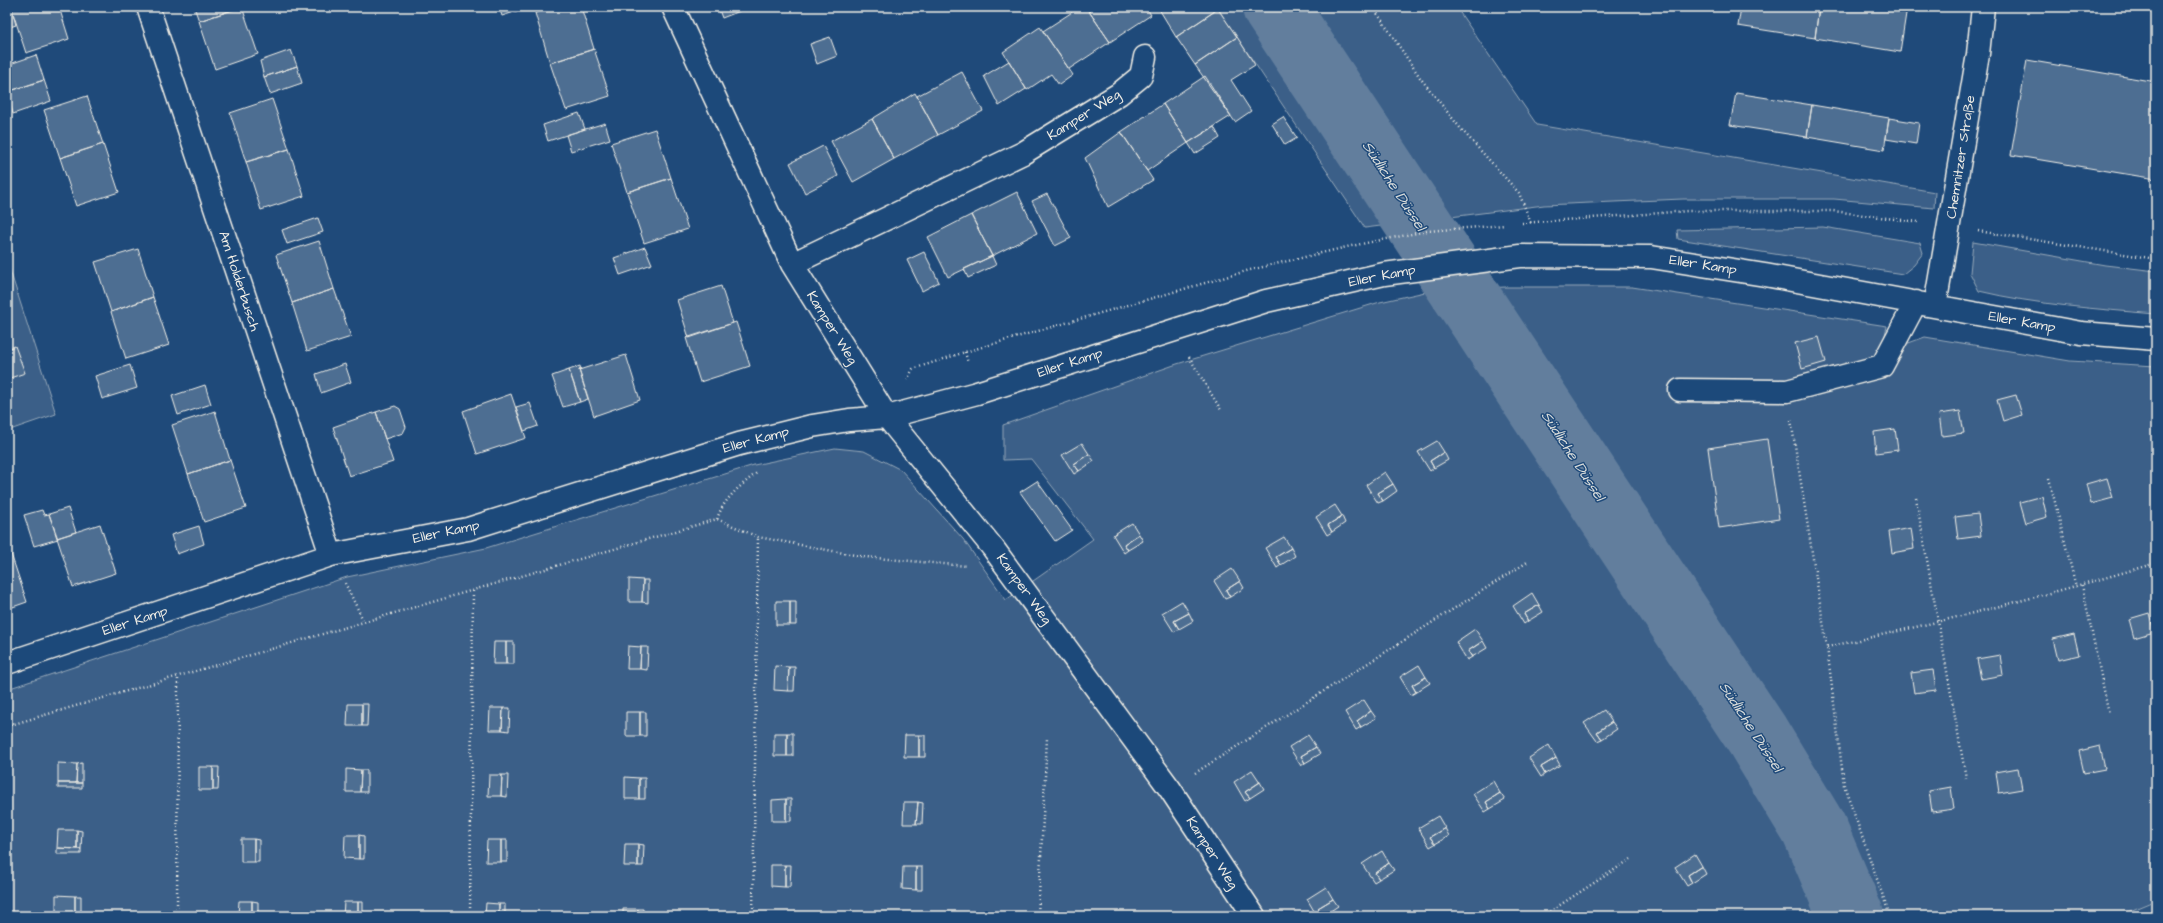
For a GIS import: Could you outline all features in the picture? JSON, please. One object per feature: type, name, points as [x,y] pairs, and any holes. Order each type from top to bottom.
[{"type":"street","name":"Am Holderbusch","points":[[148,7],[331,555]]},
{"type":"street","name":"Kamper Weg","points":[[673,7],[792,264],[887,418],[994,548],[1170,789],[1254,916]]},
{"type":"street","name":"Chemnitzer Straße","points":[[1680,390],[1787,391],[1882,366],[1926,304],[1949,226],[1978,54],[1983,7]]},
{"type":"street","name":"Kamper Weg","points":[[792,264],[1035,146],[1119,94],[1141,76],[1145,56]]},
{"type":"street","name":"Eller Kamp","points":[[7,663],[331,555],[468,529],[754,440],[812,426],[850,420],[887,418],[977,393],[1266,301],[1384,274],[1520,256],[1651,257],[1765,275],[2081,333],[2156,339]]},
{"type":"path","points":[[1373,7],[1421,79],[1461,129],[1519,193],[1531,223]]},
{"type":"path","points":[[1517,224],[1688,211],[1833,211],[1949,226],[2156,259]]},
{"type":"path","points":[[887,418],[913,369],[965,352],[1250,270],[1351,246],[1427,231],[1510,224]]},
{"type":"path","points":[[1787,391],[1827,647],[1844,785],[1890,916]]},
{"type":"path","points":[[2049,478],[2076,587]]},
{"type":"path","points":[[1916,498],[1966,778]]},
{"type":"path","points":[[7,726],[717,519],[758,537],[865,557],[971,567],[994,548]]},
{"type":"path","points":[[753,916],[758,537]]},
{"type":"path","points":[[331,555],[364,622]]},
{"type":"path","points":[[1170,789],[1529,562]]},
{"type":"path","points":[[1827,647],[1939,623],[2076,587],[2156,563]]},
{"type":"path","points":[[2082,585],[2109,714]]},
{"type":"path","points":[[470,916],[473,590]]},
{"type":"path","points":[[177,916],[178,677]]},
{"type":"path","points":[[1038,916],[1047,738]]},
{"type":"path","points":[[1543,916],[1631,859]]},
{"type":"shaded area","points":[[1217,7],[1456,7],[1537,125],[1935,192],[1934,208],[1834,199],[1683,199],[1544,205],[1365,228]]},
{"type":"shaded area","points":[[1823,227],[1920,243],[1923,253],[1914,265],[1903,274],[1678,239],[1677,230]]},
{"type":"shaded area","points":[[1973,242],[2105,265],[2156,271],[2156,314],[2045,303],[1979,291],[1970,273]]},
{"type":"shaded area","points":[[7,261],[56,414],[7,431]]},
{"type":"shaded area","points":[[1506,287],[1632,287],[1887,326],[1881,353],[1925,337],[2070,361],[2156,366],[2156,900],[2118,916],[7,916],[7,689],[347,577],[486,548],[754,465],[835,448],[864,451],[901,470],[963,539],[1006,600],[1093,539],[1031,459],[1003,460],[1003,425],[1177,364],[1380,302],[1434,290]]},
{"type":"shaded area","points":[[2156,900],[2156,916],[2118,916]]},
{"type":"building","points":[[7,7],[11,7],[16,25],[7,28]]},
{"type":"building","points":[[11,7],[59,7],[69,39],[26,53]]},
{"type":"building","points":[[194,7],[241,7],[199,21]]},
{"type":"building","points":[[242,7],[258,54],[215,69],[199,21]]},
{"type":"building","points":[[499,7],[530,7],[502,16]]},
{"type":"building","points":[[554,7],[581,7],[594,49],[550,63],[535,13]]},
{"type":"building","points":[[718,7],[739,7],[740,11],[722,18]]},
{"type":"building","points":[[1080,7],[1086,7],[1110,42],[1069,69],[1043,31]]},
{"type":"building","points":[[1086,7],[1146,7],[1151,15],[1110,42]]},
{"type":"building","points":[[1163,7],[1217,7],[1218,9],[1176,37],[1159,9]]},
{"type":"building","points":[[1741,7],[1819,7],[1815,38],[1738,26]]},
{"type":"building","points":[[1819,7],[1907,7],[1900,52],[1815,38]]},
{"type":"building","points":[[1218,9],[1237,37],[1195,65],[1176,37]]},
{"type":"building","points":[[1040,27],[1073,75],[1059,85],[1051,74],[1027,90],[1003,52]]},
{"type":"building","points":[[830,37],[837,56],[817,64],[810,44]]},
{"type":"building","points":[[1237,37],[1255,65],[1231,80],[1251,111],[1235,122],[1195,65]]},
{"type":"building","points":[[594,49],[610,96],[566,110],[550,63]]},
{"type":"building","points":[[291,50],[297,66],[264,77],[260,61]]},
{"type":"building","points":[[36,55],[44,80],[7,92],[7,65]]},
{"type":"building","points":[[2027,60],[2156,82],[2156,179],[2011,155]]},
{"type":"building","points":[[1009,61],[1026,89],[999,106],[984,76]]},
{"type":"building","points":[[297,66],[302,83],[270,94],[264,77]]},
{"type":"building","points":[[962,72],[983,111],[938,135],[917,96]]},
{"type":"building","points":[[1205,76],[1231,116],[1188,143],[1163,104]]},
{"type":"building","points":[[44,80],[51,101],[13,114],[7,92]]},
{"type":"building","points":[[915,93],[938,135],[894,159],[872,119]]},
{"type":"building","points":[[1736,93],[1812,105],[1807,137],[1730,125]]},
{"type":"building","points":[[87,96],[103,144],[60,158],[44,110]]},
{"type":"building","points":[[272,99],[289,149],[246,162],[230,113]]},
{"type":"building","points":[[1163,104],[1188,143],[1147,171],[1121,132]]},
{"type":"building","points":[[1812,105],[1889,118],[1884,150],[1807,137]]},
{"type":"building","points":[[579,113],[585,129],[548,141],[543,125]]},
{"type":"building","points":[[1283,117],[1297,138],[1285,145],[1272,124]]},
{"type":"building","points":[[1889,118],[1919,123],[1916,144],[1886,139]]},
{"type":"building","points":[[872,119],[894,159],[853,182],[831,141]]},
{"type":"building","points":[[605,123],[610,139],[571,151],[566,135]]},
{"type":"building","points":[[1214,127],[1220,138],[1195,154],[1188,143]]},
{"type":"building","points":[[655,129],[671,178],[627,192],[611,143]]},
{"type":"building","points":[[1121,132],[1153,180],[1108,207],[1085,158]]},
{"type":"building","points":[[103,144],[119,192],[76,206],[60,158]]},
{"type":"building","points":[[823,146],[838,176],[805,193],[790,163]]},
{"type":"building","points":[[289,149],[304,196],[261,210],[246,162]]},
{"type":"building","points":[[671,178],[688,229],[644,243],[627,192]]},
{"type":"building","points":[[1017,192],[1037,233],[992,256],[971,215]]},
{"type":"building","points":[[1047,194],[1071,238],[1055,246],[1032,201]]},
{"type":"building","points":[[971,215],[992,256],[948,277],[928,237]]},
{"type":"building","points":[[318,218],[323,232],[287,244],[282,230]]},
{"type":"building","points":[[319,241],[334,289],[292,303],[276,255]]},
{"type":"building","points":[[645,247],[652,264],[620,275],[614,258]]},
{"type":"building","points":[[138,249],[153,297],[111,312],[95,262]]},
{"type":"building","points":[[924,252],[939,282],[922,291],[907,260]]},
{"type":"building","points":[[992,256],[996,265],[968,278],[964,269]]},
{"type":"building","points":[[721,286],[733,323],[689,338],[677,300]]},
{"type":"building","points":[[334,289],[351,337],[307,351],[292,303]]},
{"type":"building","points":[[153,297],[169,345],[126,359],[111,312]]},
{"type":"building","points":[[736,322],[750,366],[700,382],[686,338]]},
{"type":"building","points":[[1819,337],[1826,362],[1802,369],[1795,343]]},
{"type":"building","points":[[15,346],[25,373],[7,379],[7,349]]},
{"type":"building","points":[[626,355],[640,400],[594,416],[579,370]]},
{"type":"building","points":[[345,364],[351,382],[321,393],[316,374]]},
{"type":"building","points":[[130,365],[137,388],[102,399],[95,376]]},
{"type":"building","points":[[580,366],[581,370],[579,370],[588,399],[580,402],[569,370]]},
{"type":"building","points":[[569,370],[580,402],[563,407],[552,376]]},
{"type":"building","points":[[205,385],[211,404],[178,415],[172,396]]},
{"type":"building","points":[[511,394],[526,438],[477,454],[463,411]]},
{"type":"building","points":[[2016,395],[2022,415],[2003,421],[1997,400]]},
{"type":"building","points":[[530,403],[538,426],[524,431],[516,407]]},
{"type":"building","points":[[395,406],[400,409],[406,427],[403,433],[385,439],[376,412]]},
{"type":"building","points":[[215,411],[230,460],[188,474],[172,425]]},
{"type":"building","points":[[1960,411],[1964,433],[1942,436],[1939,414]]},
{"type":"building","points":[[376,412],[393,462],[349,476],[333,427]]},
{"type":"building","points":[[1895,429],[1898,450],[1876,453],[1874,432]]},
{"type":"building","points":[[1767,439],[1779,519],[1719,528],[1708,448]]},
{"type":"building","points":[[1437,441],[1444,452],[1430,461],[1434,468],[1430,471],[1418,452]]},
{"type":"building","points":[[1082,443],[1089,454],[1074,464],[1079,471],[1074,474],[1062,455]]},
{"type":"building","points":[[1444,452],[1448,460],[1434,468],[1430,461]]},
{"type":"building","points":[[1089,454],[1094,461],[1079,471],[1074,464]]},
{"type":"building","points":[[230,460],[246,508],[204,522],[188,474]]},
{"type":"building","points":[[1385,472],[1393,484],[1378,493],[1383,501],[1378,503],[1366,485]]},
{"type":"building","points":[[2107,478],[2113,498],[2091,504],[2086,484]]},
{"type":"building","points":[[1037,481],[1072,530],[1055,541],[1020,492]]},
{"type":"building","points":[[1393,484],[1397,491],[1383,501],[1378,493]]},
{"type":"building","points":[[2042,496],[2047,517],[2026,523],[2020,502]]},
{"type":"building","points":[[1335,505],[1342,516],[1328,525],[1332,532],[1327,535],[1316,517]]},
{"type":"building","points":[[68,508],[76,532],[57,538],[49,514]]},
{"type":"building","points":[[42,510],[44,515],[49,514],[58,539],[34,546],[24,515]]},
{"type":"building","points":[[1978,514],[1981,536],[1958,539],[1955,517]]},
{"type":"building","points":[[1342,516],[1345,523],[1332,532],[1328,525]]},
{"type":"building","points":[[1132,523],[1139,534],[1124,544],[1128,550],[1124,553],[1113,535]]},
{"type":"building","points":[[100,524],[116,573],[73,587],[57,538]]},
{"type":"building","points":[[199,526],[204,544],[177,554],[171,535]]},
{"type":"building","points":[[1911,528],[1914,549],[1892,553],[1889,532]]},
{"type":"building","points":[[1139,534],[1143,541],[1128,550],[1124,544]]},
{"type":"building","points":[[1284,537],[1291,548],[1276,557],[1281,565],[1277,568],[1265,548]]},
{"type":"building","points":[[1291,548],[1295,556],[1281,565],[1276,557]]},
{"type":"building","points":[[11,554],[27,602],[7,609],[7,555]]},
{"type":"building","points":[[1232,569],[1240,581],[1226,590],[1230,597],[1225,599],[1214,581]]},
{"type":"building","points":[[629,579],[643,580],[642,602],[629,602]]},
{"type":"building","points":[[643,580],[648,580],[648,603],[642,602]]},
{"type":"building","points":[[1240,581],[1244,588],[1230,597],[1226,590]]},
{"type":"building","points":[[1532,593],[1539,605],[1524,614],[1528,621],[1524,624],[1513,606]]},
{"type":"building","points":[[776,601],[790,601],[790,625],[776,625]]},
{"type":"building","points":[[790,601],[796,601],[796,625],[790,625]]},
{"type":"building","points":[[1182,601],[1189,613],[1174,621],[1179,629],[1174,632],[1162,613]]},
{"type":"building","points":[[1539,605],[1543,612],[1528,621],[1524,614]]},
{"type":"building","points":[[1189,613],[1193,621],[1179,629],[1174,621]]},
{"type":"building","points":[[2149,613],[2154,632],[2134,638],[2129,619]]},
{"type":"building","points":[[1475,629],[1483,641],[1468,651],[1472,657],[1467,660],[1456,642]]},
{"type":"building","points":[[2074,634],[2079,655],[2058,660],[2053,639]]},
{"type":"building","points":[[1483,641],[1487,648],[1472,657],[1468,651]]},
{"type":"building","points":[[494,642],[506,642],[506,664],[493,664]]},
{"type":"building","points":[[506,642],[514,642],[514,664],[506,664]]},
{"type":"building","points":[[628,646],[641,647],[640,669],[627,669]]},
{"type":"building","points":[[641,647],[648,647],[647,670],[640,669]]},
{"type":"building","points":[[2000,655],[2003,675],[1981,679],[1977,659]]},
{"type":"building","points":[[1419,665],[1426,677],[1412,685],[1416,692],[1411,695],[1400,677]]},
{"type":"building","points":[[775,666],[789,667],[788,691],[774,690]]},
{"type":"building","points":[[789,667],[795,667],[794,691],[788,691]]},
{"type":"building","points":[[1933,670],[1936,690],[1914,693],[1911,673]]},
{"type":"building","points":[[1426,677],[1430,683],[1416,692],[1412,685]]},
{"type":"building","points":[[1364,700],[1371,711],[1357,721],[1361,727],[1356,730],[1345,712]]},
{"type":"building","points":[[348,704],[362,704],[362,726],[347,726]]},
{"type":"building","points":[[362,704],[368,704],[367,726],[362,726]]},
{"type":"building","points":[[490,708],[503,708],[502,730],[489,730]]},
{"type":"building","points":[[503,708],[510,708],[509,731],[502,730]]},
{"type":"building","points":[[1604,710],[1612,722],[1597,732],[1602,739],[1597,741],[1584,723]]},
{"type":"building","points":[[1371,711],[1376,718],[1361,727],[1357,721]]},
{"type":"building","points":[[626,712],[640,712],[640,736],[626,736]]},
{"type":"building","points":[[640,712],[646,712],[646,736],[640,736]]},
{"type":"building","points":[[1612,722],[1617,729],[1602,739],[1597,732]]},
{"type":"building","points":[[774,733],[787,733],[787,756],[774,756]]},
{"type":"building","points":[[787,733],[793,733],[793,756],[787,756]]},
{"type":"building","points":[[905,735],[919,735],[919,757],[904,757]]},
{"type":"building","points":[[919,735],[925,735],[925,757],[919,757]]},
{"type":"building","points":[[1308,735],[1316,747],[1301,756],[1305,763],[1301,766],[1289,747]]},
{"type":"building","points":[[1549,745],[1556,758],[1541,767],[1545,774],[1541,777],[1529,758]]},
{"type":"building","points":[[2100,746],[2105,769],[2084,773],[2079,751]]},
{"type":"building","points":[[1316,747],[1320,754],[1305,763],[1301,756]]},
{"type":"building","points":[[1556,758],[1560,765],[1545,774],[1541,767]]},
{"type":"building","points":[[58,763],[77,764],[76,783],[58,783]]},
{"type":"building","points":[[82,763],[82,783],[76,783],[77,764]]},
{"type":"building","points":[[199,767],[213,767],[213,790],[199,790]]},
{"type":"building","points":[[213,767],[219,767],[218,790],[213,790]]},
{"type":"building","points":[[2018,768],[2022,789],[1999,793],[1996,772]]},
{"type":"building","points":[[346,769],[361,770],[360,792],[346,792]]},
{"type":"building","points":[[361,770],[367,770],[367,792],[360,792]]},
{"type":"building","points":[[1252,770],[1260,782],[1245,792],[1250,798],[1245,801],[1234,782]]},
{"type":"building","points":[[489,775],[502,775],[501,796],[488,796]]},
{"type":"building","points":[[502,775],[508,775],[507,797],[501,796]]},
{"type":"building","points":[[625,777],[639,778],[639,799],[625,799]]},
{"type":"building","points":[[639,778],[645,778],[645,799],[639,799]]},
{"type":"building","points":[[1493,781],[1500,793],[1486,802],[1490,809],[1485,812],[1473,794]]},
{"type":"building","points":[[1260,782],[1264,789],[1250,798],[1245,792]]},
{"type":"building","points":[[58,783],[82,783],[82,788],[58,788]]},
{"type":"building","points":[[1951,787],[1954,809],[1932,812],[1929,791]]},
{"type":"building","points":[[1500,793],[1505,800],[1490,809],[1486,802]]},
{"type":"building","points":[[786,799],[786,821],[772,821],[772,800]]},
{"type":"building","points":[[786,799],[791,799],[791,821],[786,821]]},
{"type":"building","points":[[904,802],[918,802],[916,824],[903,824]]},
{"type":"building","points":[[918,802],[923,803],[922,824],[916,824]]},
{"type":"building","points":[[1438,816],[1445,828],[1430,837],[1435,844],[1430,847],[1418,828]]},
{"type":"building","points":[[1445,828],[1449,836],[1435,844],[1430,837]]},
{"type":"building","points":[[58,830],[77,830],[77,849],[57,848]]},
{"type":"building","points":[[77,830],[82,831],[81,849],[77,849]]},
{"type":"building","points":[[345,835],[359,835],[359,859],[344,858]]},
{"type":"building","points":[[359,835],[364,836],[364,859],[359,859]]},
{"type":"building","points":[[241,839],[254,839],[254,862],[241,862]]},
{"type":"building","points":[[254,839],[259,840],[259,862],[254,862]]},
{"type":"building","points":[[487,840],[501,840],[501,862],[486,862]]},
{"type":"building","points":[[501,840],[507,840],[507,862],[501,862]]},
{"type":"building","points":[[625,844],[638,844],[638,866],[624,866]]},
{"type":"building","points":[[638,844],[644,845],[643,866],[638,866]]},
{"type":"building","points":[[57,848],[81,849],[81,854],[57,854]]},
{"type":"building","points":[[1382,851],[1389,863],[1375,873],[1379,879],[1374,882],[1362,864]]},
{"type":"building","points":[[1695,854],[1702,866],[1688,875],[1692,883],[1687,886],[1675,867]]},
{"type":"building","points":[[1389,863],[1394,870],[1379,879],[1375,873]]},
{"type":"building","points":[[771,865],[785,865],[785,887],[771,886]]},
{"type":"building","points":[[785,865],[791,865],[790,887],[785,887]]},
{"type":"building","points":[[1702,866],[1706,874],[1692,883],[1688,875]]},
{"type":"building","points":[[903,867],[916,867],[916,890],[902,889]]},
{"type":"building","points":[[916,867],[922,867],[922,890],[916,890]]},
{"type":"building","points":[[1326,887],[1333,899],[1318,908],[1323,916],[1317,916],[1307,899]]},
{"type":"building","points":[[56,895],[75,896],[75,914],[56,914]]},
{"type":"building","points":[[75,896],[81,896],[81,914],[75,914]]},
{"type":"building","points":[[1333,899],[1338,906],[1323,916],[1318,908]]},
{"type":"building","points":[[239,901],[252,901],[252,916],[238,916]]},
{"type":"building","points":[[252,901],[258,902],[258,916],[252,916]]},
{"type":"building","points":[[344,902],[358,902],[358,916],[343,916]]},
{"type":"building","points":[[358,902],[363,902],[363,916],[358,916]]},
{"type":"building","points":[[486,903],[499,904],[499,916],[485,916]]},
{"type":"building","points":[[499,904],[505,904],[505,916],[499,916]]},
{"type":"building","points":[[623,909],[638,909],[637,916],[623,916]]},
{"type":"building","points":[[638,909],[643,909],[643,916],[637,916]]},
{"type":"building","points":[[56,914],[81,914],[56,916]]},
{"type":"waterway","name":"Südliche Düssel","points":[[1275,7],[1757,735],[1814,829],[1851,916]]}]
